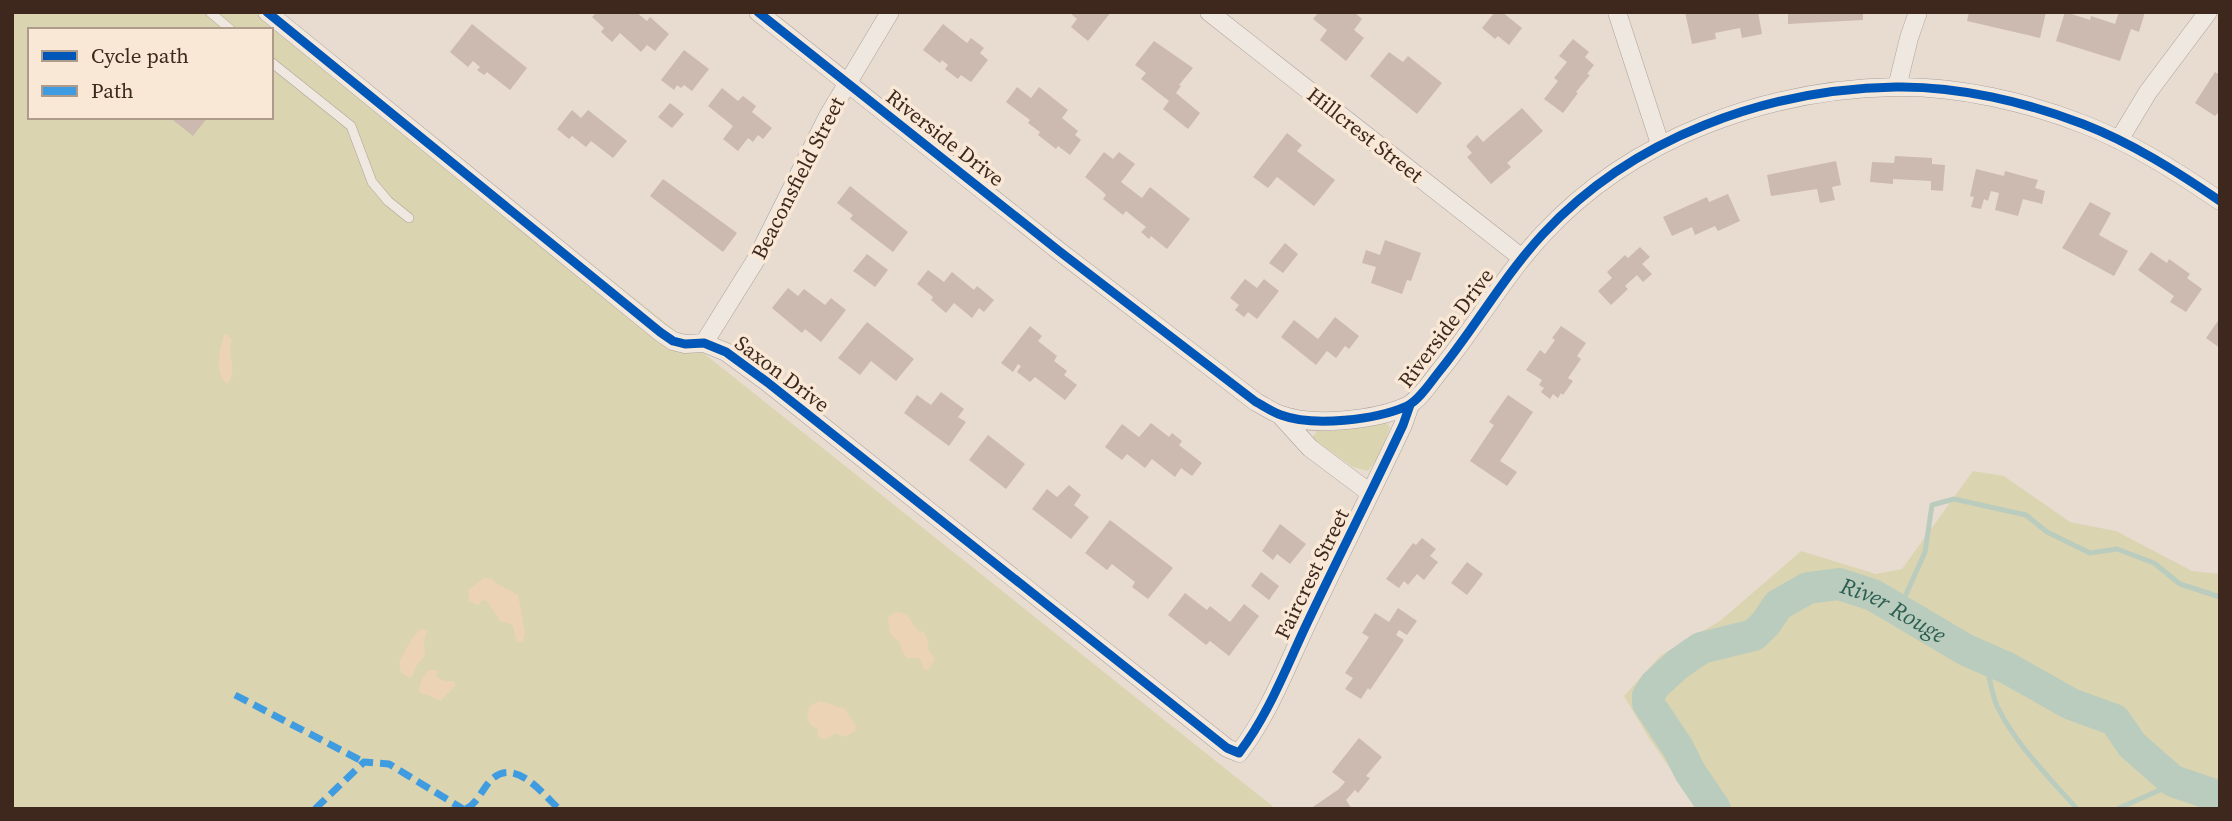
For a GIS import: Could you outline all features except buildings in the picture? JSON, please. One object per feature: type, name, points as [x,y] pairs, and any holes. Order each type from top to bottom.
[{"type":"street","name":"Saxon Drive","points":[[267,12],[660,332],[673,341],[685,344],[704,343],[726,352],[768,382],[1130,673],[1227,748],[1239,753]]},
{"type":"street","name":"Riverside Drive","points":[[758,12],[1256,402],[1280,415],[1304,421],[1327,422],[1359,418],[1409,405],[1449,360],[1522,258],[1579,200],[1636,157],[1660,144],[1724,118],[1785,101],[1897,87],[1978,95],[2030,107],[2082,124],[2119,140],[2175,170],[2220,201]]},
{"type":"street","name":"Beaconsfield Street","points":[[704,343],[757,258],[848,83],[890,12]]},
{"type":"street","name":"Hillcrest Street","points":[[1209,12],[1522,258]]},
{"type":"street","points":[[1617,12],[1660,144]]},
{"type":"street","points":[[1897,87],[1918,12]]},
{"type":"street","points":[[2119,140],[2148,92],[2208,12]]},
{"type":"street","name":"Faircrest Street","points":[[1239,753],[1261,722],[1403,425],[1409,405]]},
{"type":"street","points":[[1280,415],[1310,448],[1370,494]]},
{"type":"lane","points":[[210,12],[229,28]]},
{"type":"lane","points":[[273,64],[351,126],[372,182],[388,201],[409,218]]},
{"type":"shaded area","points":[[12,12],[275,12],[1276,809],[12,809]]},
{"type":"shaded area","points":[[1385,422],[1390,427],[1380,455],[1368,471],[1353,467],[1312,438],[1317,431],[1334,431]]},
{"type":"shaded area","points":[[1973,471],[2004,476],[2070,522],[2116,531],[2192,571],[2220,574],[2220,809],[1698,809],[1624,696],[1660,656],[1720,621],[1801,551],[1876,574],[1902,569]]},
{"type":"sand","points":[[224,335],[228,335],[232,340],[232,374],[227,384],[219,367]]},
{"type":"sand","points":[[484,578],[492,579],[518,595],[525,632],[523,643],[516,640],[513,626],[501,622],[487,601],[483,600],[478,605],[469,601],[468,590]]},
{"type":"sand","points":[[899,612],[907,615],[918,631],[924,632],[929,645],[927,647],[935,659],[928,670],[925,670],[919,658],[907,658],[900,642],[890,634],[888,618]]},
{"type":"sand","points":[[421,629],[427,631],[424,641],[425,655],[411,678],[401,673],[399,662],[412,638]]},
{"type":"sand","points":[[428,670],[437,670],[436,677],[444,681],[454,681],[456,685],[440,701],[422,694],[419,690]]},
{"type":"sand","points":[[820,701],[845,709],[856,726],[855,732],[843,737],[835,733],[826,739],[819,738],[817,728],[807,719],[809,706]]},
{"type":"waterway","points":[[1899,610],[1925,552],[1932,505],[1954,499],[2026,515],[2047,532],[2090,553],[2117,549],[2154,563],[2180,584],[2220,597]]},
{"type":"waterway","name":"River Rouge","points":[[1715,809],[1648,703],[1648,696],[1655,685],[1678,664],[1701,648],[1754,635],[1778,605],[1808,588],[1839,584],[1873,595],[1966,650],[2007,668],[2071,704],[2115,720],[2132,745],[2173,781],[2220,797]]},
{"type":"waterway","points":[[1985,658],[1995,701],[2013,734],[2077,809]]},
{"type":"waterway","points":[[2117,809],[2176,783]]},
{"type":"marked path","points":[[235,695],[364,762]]},
{"type":"marked path","points":[[315,809],[364,762],[389,764],[463,809]]},
{"type":"marked path","points":[[466,809],[474,803],[491,780],[500,774],[509,773],[528,780],[559,809]]},
{"type":"cycle path","points":[[267,12],[660,332],[673,341],[685,344],[704,343],[726,352],[1227,748],[1239,753],[1261,720],[1278,686],[1403,425],[1410,405]]},
{"type":"cycle path","points":[[758,12],[1059,251],[1256,402],[1294,419],[1327,421],[1362,418],[1407,406],[1424,391],[1529,250],[1578,200],[1617,171],[1704,125],[1799,97],[1847,90],[1919,87],[1967,92],[2015,102],[2083,124],[2119,140],[2170,168],[2220,201]]}]
